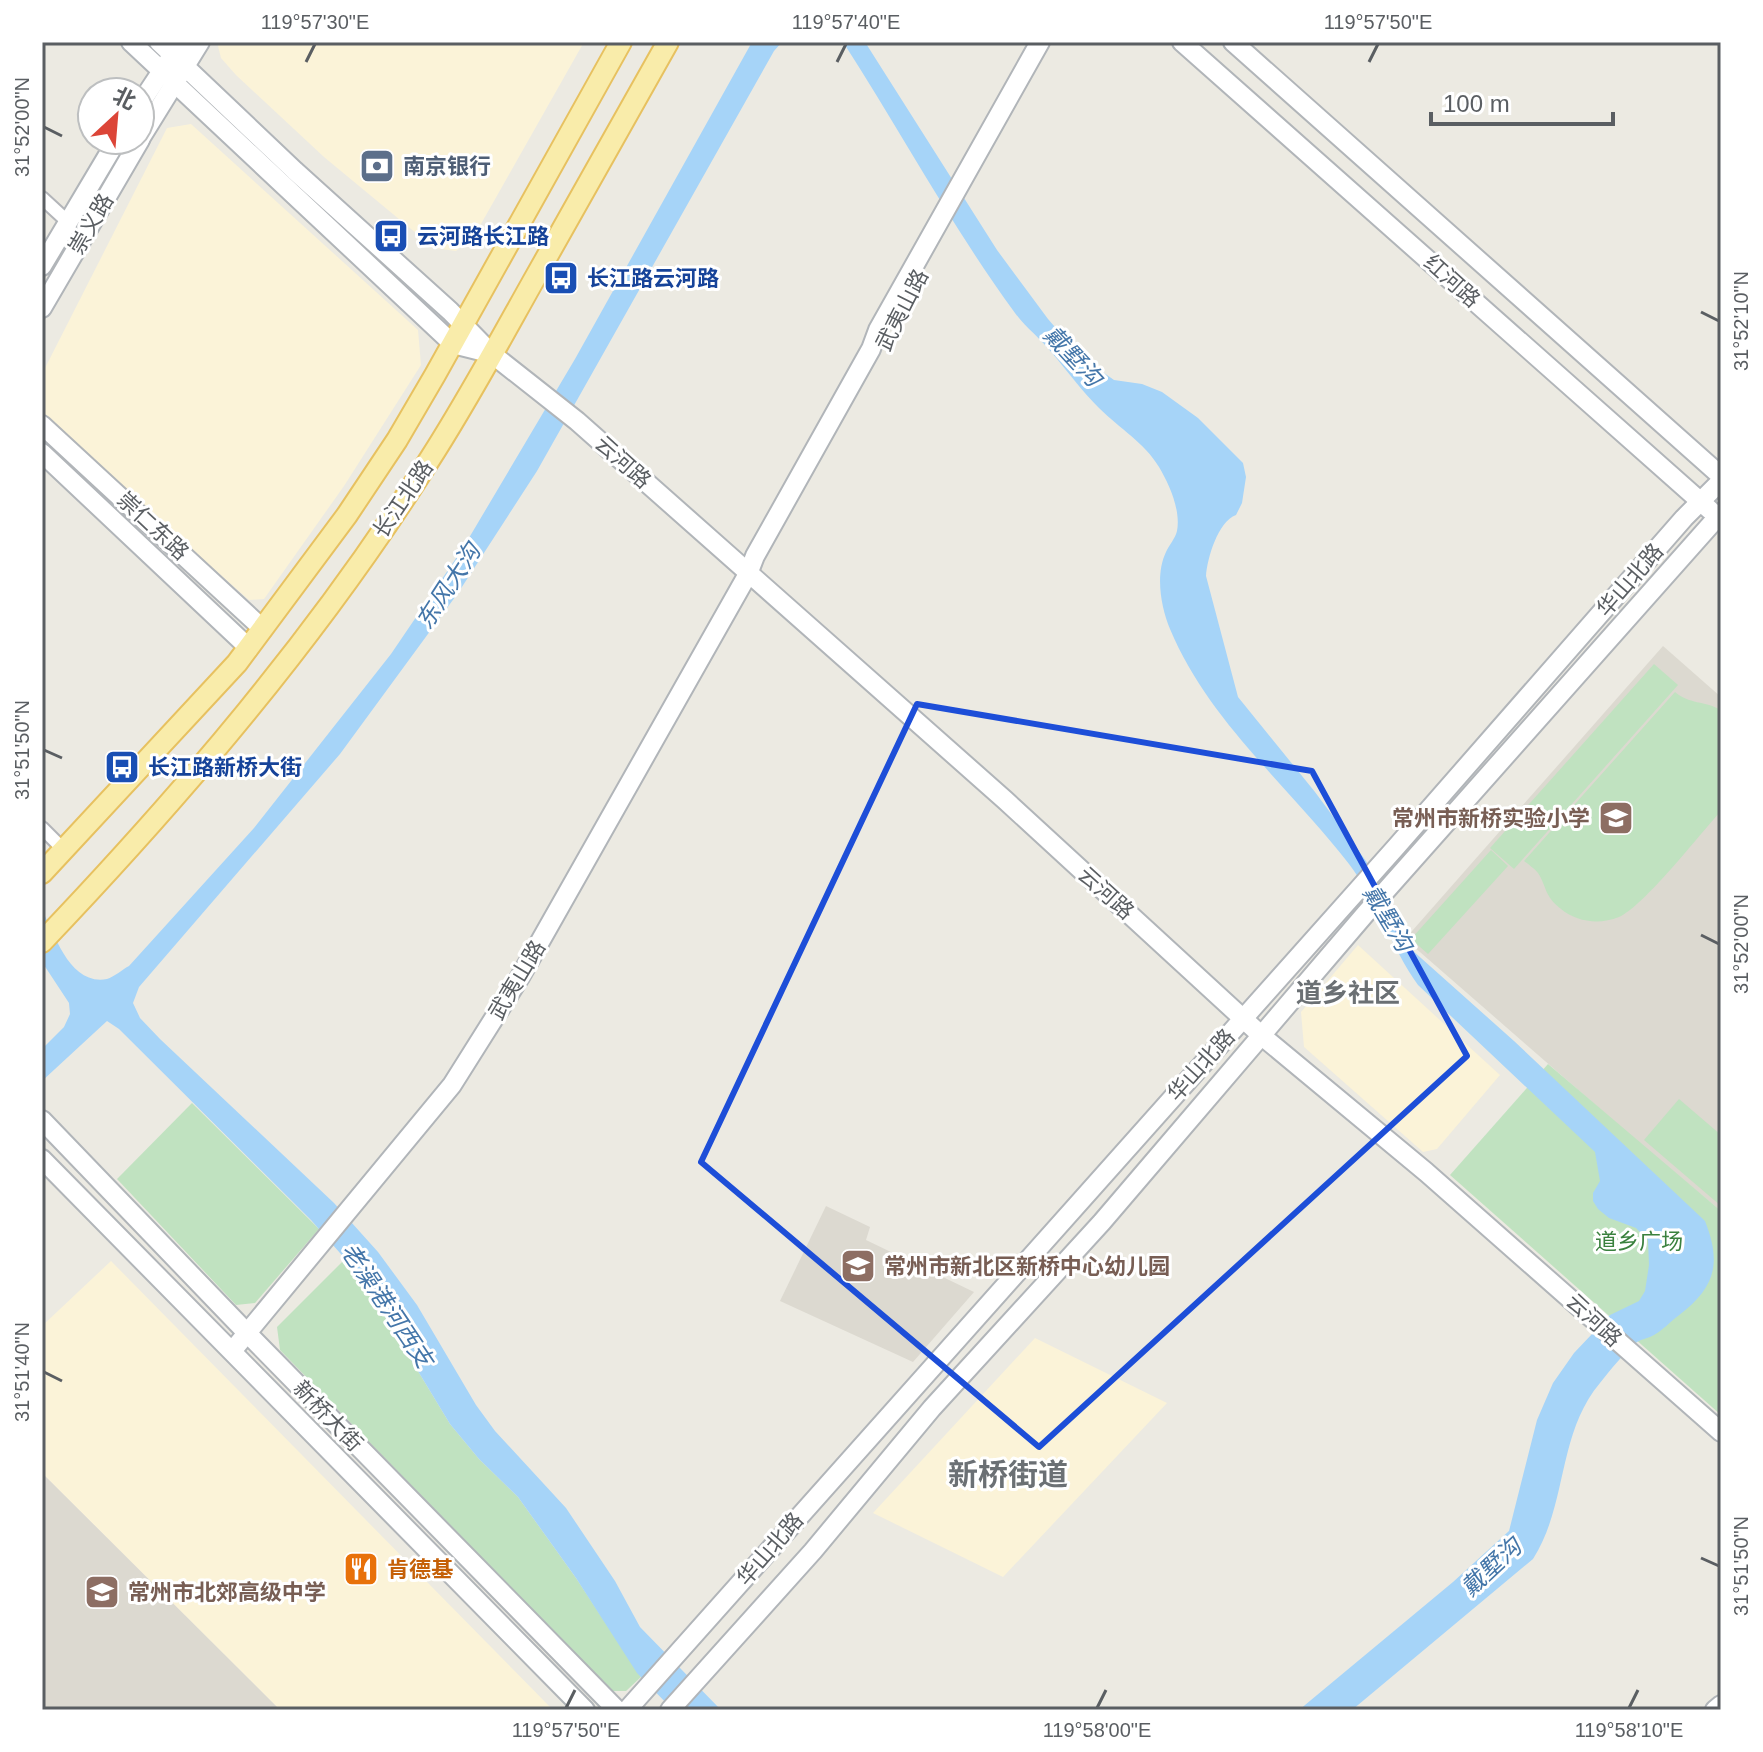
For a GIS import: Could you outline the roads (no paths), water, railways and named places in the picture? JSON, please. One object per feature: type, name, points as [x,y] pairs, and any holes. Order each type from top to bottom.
[{"type":"main road","name":"长江北路","points":[[42,873],[249,648],[347,515],[389,453],[453,344],[621,42]]},
{"type":"main road","name":"长江北路","points":[[42,942],[104,878],[295,653],[429,462],[668,42]]},
{"type":"street","name":"云河路","points":[[131,42],[453,344],[492,354]]},
{"type":"street","name":"崇义路","points":[[156,104],[168,77],[174,51],[200,42]]},
{"type":"street","name":"武夷山路","points":[[963,188],[1040,42]]},
{"type":"street","name":"武夷山路","points":[[233,1350],[452,1085],[520,977],[748,574],[763,563],[904,309],[945,218],[1051,42]]},
{"type":"street","name":"红河路","points":[[1182,42],[1720,516]]},
{"type":"street","name":"红河路","points":[[1233,42],[1721,478]]},
{"type":"street","name":"云河路","points":[[174,51],[492,354],[577,421],[1005,800],[1262,1036],[1426,1172],[1721,1432]]},
{"type":"street","name":"崇义路","points":[[156,89],[168,77]]},
{"type":"street","name":"崇义路","points":[[42,266],[107,156]]},
{"type":"street","name":"崇义路","points":[[42,308],[131,156]]},
{"type":"street","points":[[42,198],[67,221]]},
{"type":"street","name":"崇仁东路","points":[[42,425],[263,629]]},
{"type":"street","name":"崇仁东路","points":[[42,453],[249,648]]},
{"type":"street","name":"华山北路","points":[[627,1710],[1721,478]]},
{"type":"street","name":"华山北路","points":[[670,1710],[813,1551],[932,1408],[1102,1222],[1366,913],[1720,516]]},
{"type":"street","points":[[42,828],[61,854]]},
{"type":"street","name":"新桥大街","points":[[42,1120],[617,1710]]},
{"type":"street","name":"新桥大街","points":[[42,1159],[585,1710]]},
{"type":"street","points":[[1715,1710],[1721,1705]]},
{"type":"water","points":[[752,42],[782,42],[774,51],[537,471],[458,593],[340,754],[139,987],[133,1003],[140,1018],[160,1039],[334,1203],[378,1252],[417,1305],[476,1405],[495,1431],[566,1508],[615,1581],[640,1627],[721,1710],[673,1710],[637,1673],[576,1578],[518,1497],[479,1459],[450,1424],[361,1277],[311,1220],[119,1029],[107,1021],[42,1081],[42,1049],[64,1027],[70,1014],[69,1003],[42,962],[42,910],[74,967],[94,979],[110,978],[129,966],[254,828],[391,654],[463,548],[575,359]]},
{"type":"water","name":"戴墅沟","points":[[843,42],[865,42],[997,250],[1080,356],[1114,380],[1142,384],[1162,392],[1198,418],[1243,463],[1246,477],[1242,503],[1236,515],[1219,532],[1206,576],[1238,697],[1366,861],[1412,950],[1514,1041],[1705,1221],[1710,1236],[1714,1263],[1712,1274],[1700,1295],[1660,1331],[1632,1346],[1586,1403],[1569,1447],[1552,1515],[1533,1559],[1352,1710],[1299,1710],[1453,1582],[1509,1531],[1537,1420],[1553,1383],[1574,1353],[1610,1315],[1639,1301],[1645,1291],[1649,1265],[1648,1240],[1636,1228],[1609,1218],[1598,1209],[1593,1201],[1593,1193],[1600,1181],[1595,1152],[1418,985],[1349,864],[1228,724],[1206,694],[1186,663],[1170,629],[1162,601],[1160,581],[1163,561],[1178,523],[1173,498],[1163,474],[1146,450],[1093,402],[1015,313],[948,213]]},
{"type":"place","name":"南京银行","points":[[377,166]]},
{"type":"place","name":"云河路长江路","points":[[391,236]]},
{"type":"place","name":"长江路云河路","points":[[561,278]]},
{"type":"place","name":"长江路新桥大街","points":[[122,767]]},
{"type":"place","name":"常州市新桥实验小学","points":[[1616,818]]},
{"type":"place","name":"常州市新北区新桥中心幼儿园","points":[[858,1266]]},
{"type":"place","name":"肯德基","points":[[361,1569]]},
{"type":"place","name":"常州市北郊高级中学","points":[[102,1592]]},
{"type":"district","name":"道乡社区","points":[[1348,993]]},
{"type":"district","name":"新桥街道","points":[[1008,1474]]},
{"type":"water label","name":"东风大沟","points":[[448,586]]},
{"type":"water label","name":"老澡港河西支","points":[[387,1305]]},
{"type":"park label","name":"道乡广场","points":[[1639,1241]]}]
